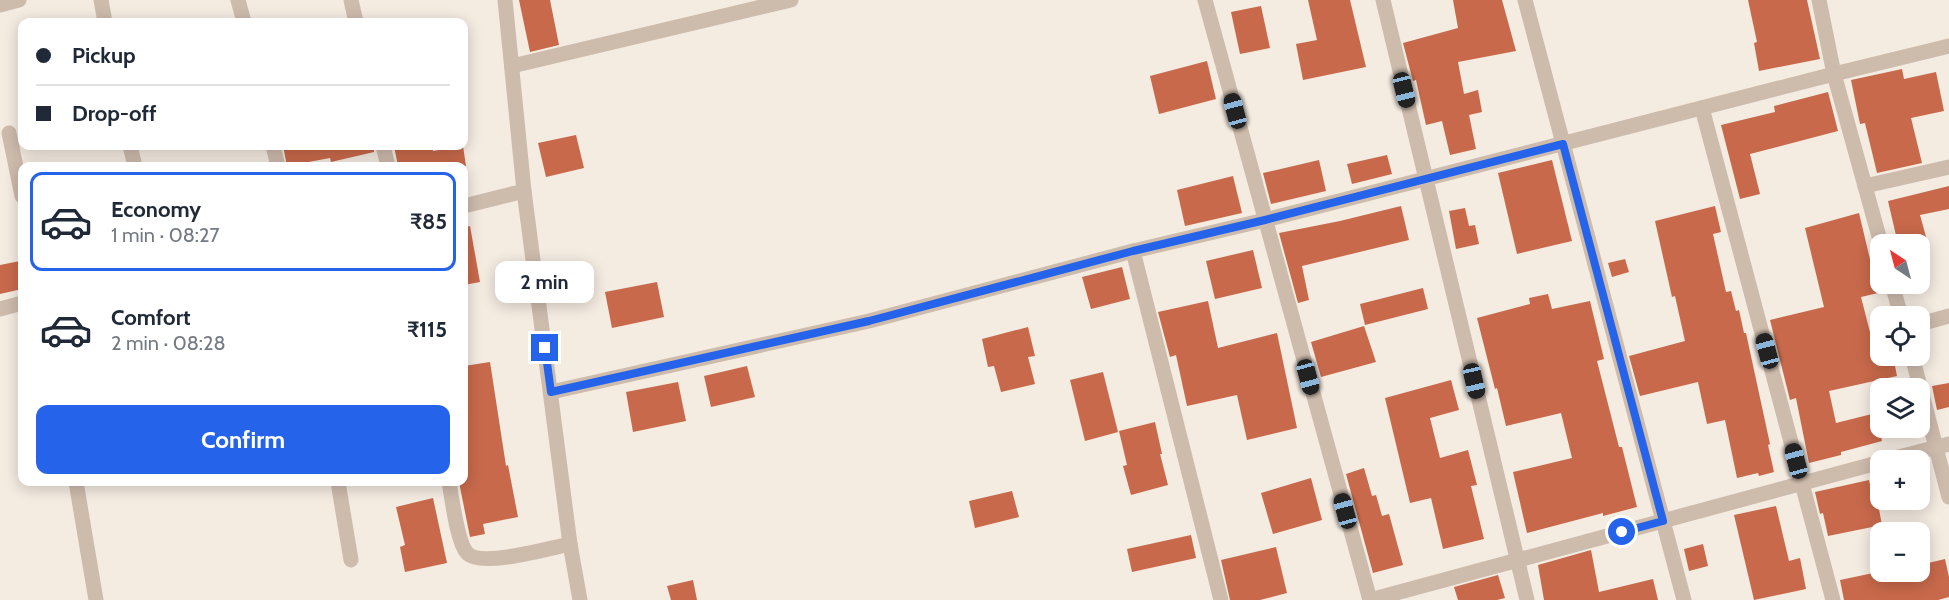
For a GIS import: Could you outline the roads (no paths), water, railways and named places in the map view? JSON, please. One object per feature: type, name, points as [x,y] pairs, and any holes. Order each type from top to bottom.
[{"type":"street","points":[[0,5],[19,0]]},
{"type":"street","points":[[101,0],[104,18]]},
{"type":"street","points":[[238,0],[243,18]]},
{"type":"street","points":[[351,0],[355,18]]},
{"type":"street","points":[[505,0],[524,191],[570,544],[580,600]]},
{"type":"street","points":[[512,66],[791,0]]},
{"type":"street","points":[[1383,0],[1527,600]]},
{"type":"street","points":[[1525,0],[1684,600]]},
{"type":"street","points":[[1819,0],[1834,74],[1878,234]]},
{"type":"street","points":[[1208,1],[1265,220],[1370,600],[1870,465]]},
{"type":"street","points":[[551,392],[869,321],[1133,251],[1265,220],[1949,46]]},
{"type":"street","points":[[1702,108],[1833,600]]},
{"type":"street","points":[[9,133],[18,177]]},
{"type":"street","points":[[1865,186],[1949,167]]},
{"type":"street","points":[[468,205],[524,191]]},
{"type":"street","points":[[1133,251],[1221,600]]},
{"type":"street","points":[[0,309],[18,304]]},
{"type":"street","points":[[1930,321],[1949,316]]},
{"type":"street","points":[[1915,366],[1943,446],[1949,497]]},
{"type":"street","points":[[1927,450],[1943,446]]},
{"type":"street","points":[[77,486],[96,600]]},
{"type":"street","points":[[339,486],[351,560]]},
{"type":"street","points":[[450,486],[459,534],[466,552],[476,559],[492,559],[570,544]]}]
